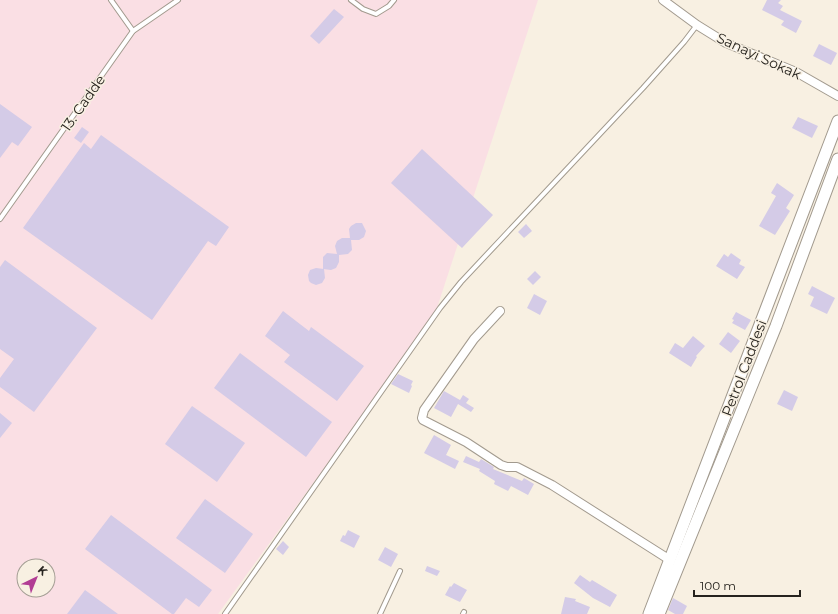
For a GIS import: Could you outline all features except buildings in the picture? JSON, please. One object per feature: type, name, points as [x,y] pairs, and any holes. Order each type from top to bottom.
[{"type":"main road","name":"Petrol Caddesi","points":[[648,614],[838,122]]},
{"type":"main road","name":"Petrol Caddesi","points":[[659,614],[776,326],[838,159]]},
{"type":"street","name":"Sanayi Sokak","points":[[663,0],[697,25],[726,43],[796,72],[838,96]]},
{"type":"street","points":[[500,311],[474,339],[424,410],[423,420],[466,442],[501,465],[507,467],[517,467],[533,474],[670,560]]},
{"type":"lane","points":[[111,0],[133,31]]},
{"type":"lane","name":"13. Cadde","points":[[0,219],[133,31],[178,0]]},
{"type":"lane","points":[[351,0],[363,9],[376,14],[389,6],[394,0]]},
{"type":"lane","points":[[225,614],[435,314],[456,288],[643,88],[697,25]]},
{"type":"lane","points":[[380,614],[400,572]]},
{"type":"shaded area","points":[[0,0],[538,0],[434,317],[218,614],[0,614]]}]
